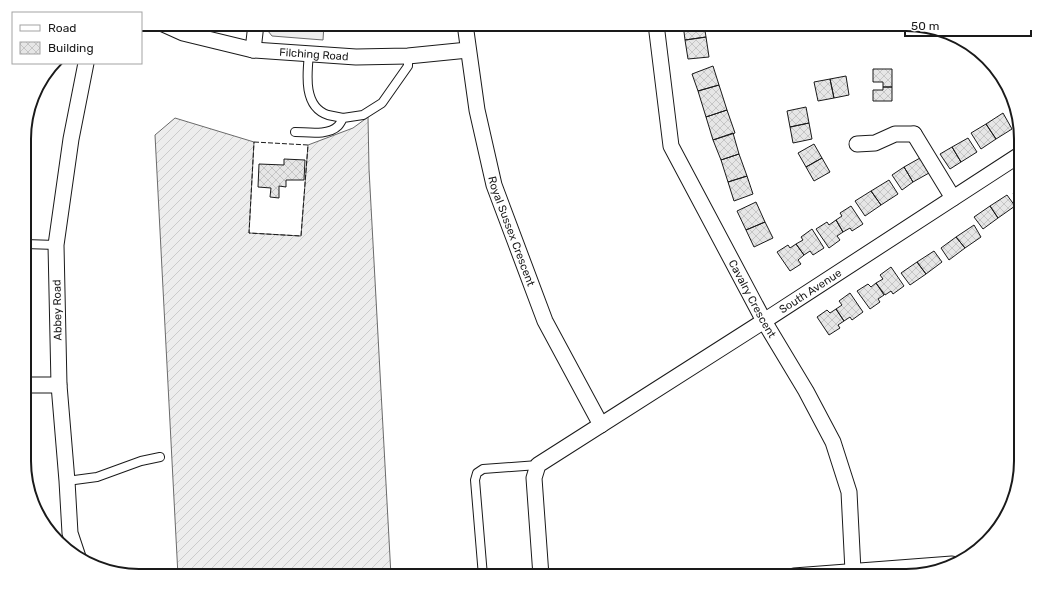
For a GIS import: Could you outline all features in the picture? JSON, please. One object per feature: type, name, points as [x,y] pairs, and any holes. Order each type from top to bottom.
[{"type":"street","name":"Filching Road","points":[[179,31],[253,50],[309,54],[356,57],[408,56],[468,50]]},
{"type":"street","points":[[253,50],[255,31]]},
{"type":"street","name":"Royal Sussex Crescent","points":[[466,31],[477,110],[494,185],[545,321],[601,425]]},
{"type":"street","name":"Cavalry Crescent","points":[[657,31],[671,146],[764,322],[806,391],[833,442],[849,492],[853,569]]},
{"type":"street","name":"Abbey Road","points":[[75,548],[70,533],[59,385],[56,245],[70,139],[82,64]]},
{"type":"street","points":[[857,144],[875,143],[894,134],[916,130],[953,198]]},
{"type":"street","name":"South Avenue","points":[[538,464],[764,322],[1014,159]]},
{"type":"street","points":[[31,386],[59,385]]},
{"type":"street","points":[[538,464],[534,478],[540,569]]},
{"type":"street","points":[[881,569],[932,565]]},
{"type":"lane","points":[[309,54],[308,92],[315,106],[326,114],[343,118],[363,115],[382,103],[408,66],[408,56]]},
{"type":"lane","points":[[294,132],[316,133],[330,131],[338,126],[343,118]]},
{"type":"lane","points":[[31,244],[56,245]]},
{"type":"lane","points":[[67,481],[97,477],[141,460],[160,457]]},
{"type":"lane","points":[[483,569],[475,480],[477,473],[484,469],[538,464]]},
{"type":"shaded area","points":[[268,31],[324,31],[323,40],[272,36]]},
{"type":"shaded area","points":[[368,117],[369,169],[391,569],[178,569],[155,135],[175,118],[254,142],[249,233],[301,236],[308,145],[353,128]]},
{"type":"building","points":[[684,31],[705,31],[706,37],[685,40]]},
{"type":"building","points":[[706,37],[709,57],[688,59],[685,40]]},
{"type":"building","points":[[713,66],[719,85],[698,91],[692,74]]},
{"type":"building","points":[[873,69],[892,69],[892,87],[883,87],[883,82],[873,82]]},
{"type":"building","points":[[846,76],[849,95],[834,98],[830,79]]},
{"type":"building","points":[[830,79],[834,98],[818,101],[814,82]]},
{"type":"building","points":[[719,85],[727,110],[706,117],[698,91]]},
{"type":"building","points":[[883,87],[892,87],[892,101],[873,101],[873,90],[883,90]]},
{"type":"building","points":[[806,107],[809,123],[790,127],[787,111]]},
{"type":"building","points":[[727,110],[735,133],[713,140],[706,117]]},
{"type":"building","points":[[1003,113],[1012,129],[996,139],[986,124]]},
{"type":"building","points":[[809,123],[812,139],[793,143],[790,127]]},
{"type":"building","points":[[986,124],[996,139],[981,149],[971,133]]},
{"type":"building","points":[[733,133],[739,154],[721,160],[713,140]]},
{"type":"building","points":[[968,138],[977,152],[961,162],[952,147]]},
{"type":"building","points":[[814,144],[822,158],[806,167],[798,153]]},
{"type":"building","points":[[952,147],[961,162],[950,169],[940,154]]},
{"type":"building","points":[[739,154],[747,176],[728,182],[721,160]]},
{"type":"building","points":[[822,158],[830,172],[814,181],[806,167]]},
{"type":"building","points":[[920,158],[929,173],[913,182],[904,167]]},
{"type":"building","points":[[284,159],[305,160],[304,180],[286,180],[286,187],[279,186],[279,198],[270,197],[271,188],[258,187],[259,164],[284,165]]},
{"type":"building","points":[[904,167],[913,182],[902,190],[892,175]]},
{"type":"building","points":[[747,176],[753,194],[734,201],[728,182]]},
{"type":"building","points":[[889,180],[898,194],[881,205],[871,191]]},
{"type":"building","points":[[871,191],[881,205],[865,216],[855,201]]},
{"type":"building","points":[[1007,195],[1014,205],[1014,207],[998,218],[990,206]]},
{"type":"building","points":[[756,202],[765,222],[746,230],[737,211]]},
{"type":"building","points":[[851,206],[863,224],[852,231],[850,228],[843,232],[836,220],[842,216],[840,213]]},
{"type":"building","points":[[990,206],[998,218],[983,229],[974,217]]},
{"type":"building","points":[[836,220],[843,232],[837,236],[840,240],[829,248],[816,229],[827,222],[829,225]]},
{"type":"building","points":[[765,222],[773,238],[754,247],[746,230]]},
{"type":"building","points":[[974,225],[981,237],[965,248],[956,237]]},
{"type":"building","points":[[812,229],[824,248],[813,255],[810,251],[804,255],[796,244],[803,240],[801,237]]},
{"type":"building","points":[[956,237],[965,248],[949,260],[941,248]]},
{"type":"building","points":[[796,244],[804,255],[798,260],[801,264],[790,271],[777,252],[788,245],[790,248]]},
{"type":"building","points":[[934,251],[942,262],[926,274],[917,262]]},
{"type":"building","points":[[917,262],[926,274],[910,285],[901,273]]},
{"type":"building","points":[[891,267],[904,286],[893,294],[891,291],[885,295],[876,283],[883,279],[880,275]]},
{"type":"building","points":[[876,283],[884,295],[878,299],[880,302],[870,309],[857,291],[868,284],[871,287]]},
{"type":"building","points":[[850,293],[863,312],[852,320],[850,317],[844,321],[836,309],[842,305],[839,301]]},
{"type":"building","points":[[836,309],[844,321],[838,325],[840,328],[829,335],[817,317],[827,310],[830,313]]},
{"type":"fence","points":[[254,142],[308,145],[301,236],[249,233],[254,142]]}]
